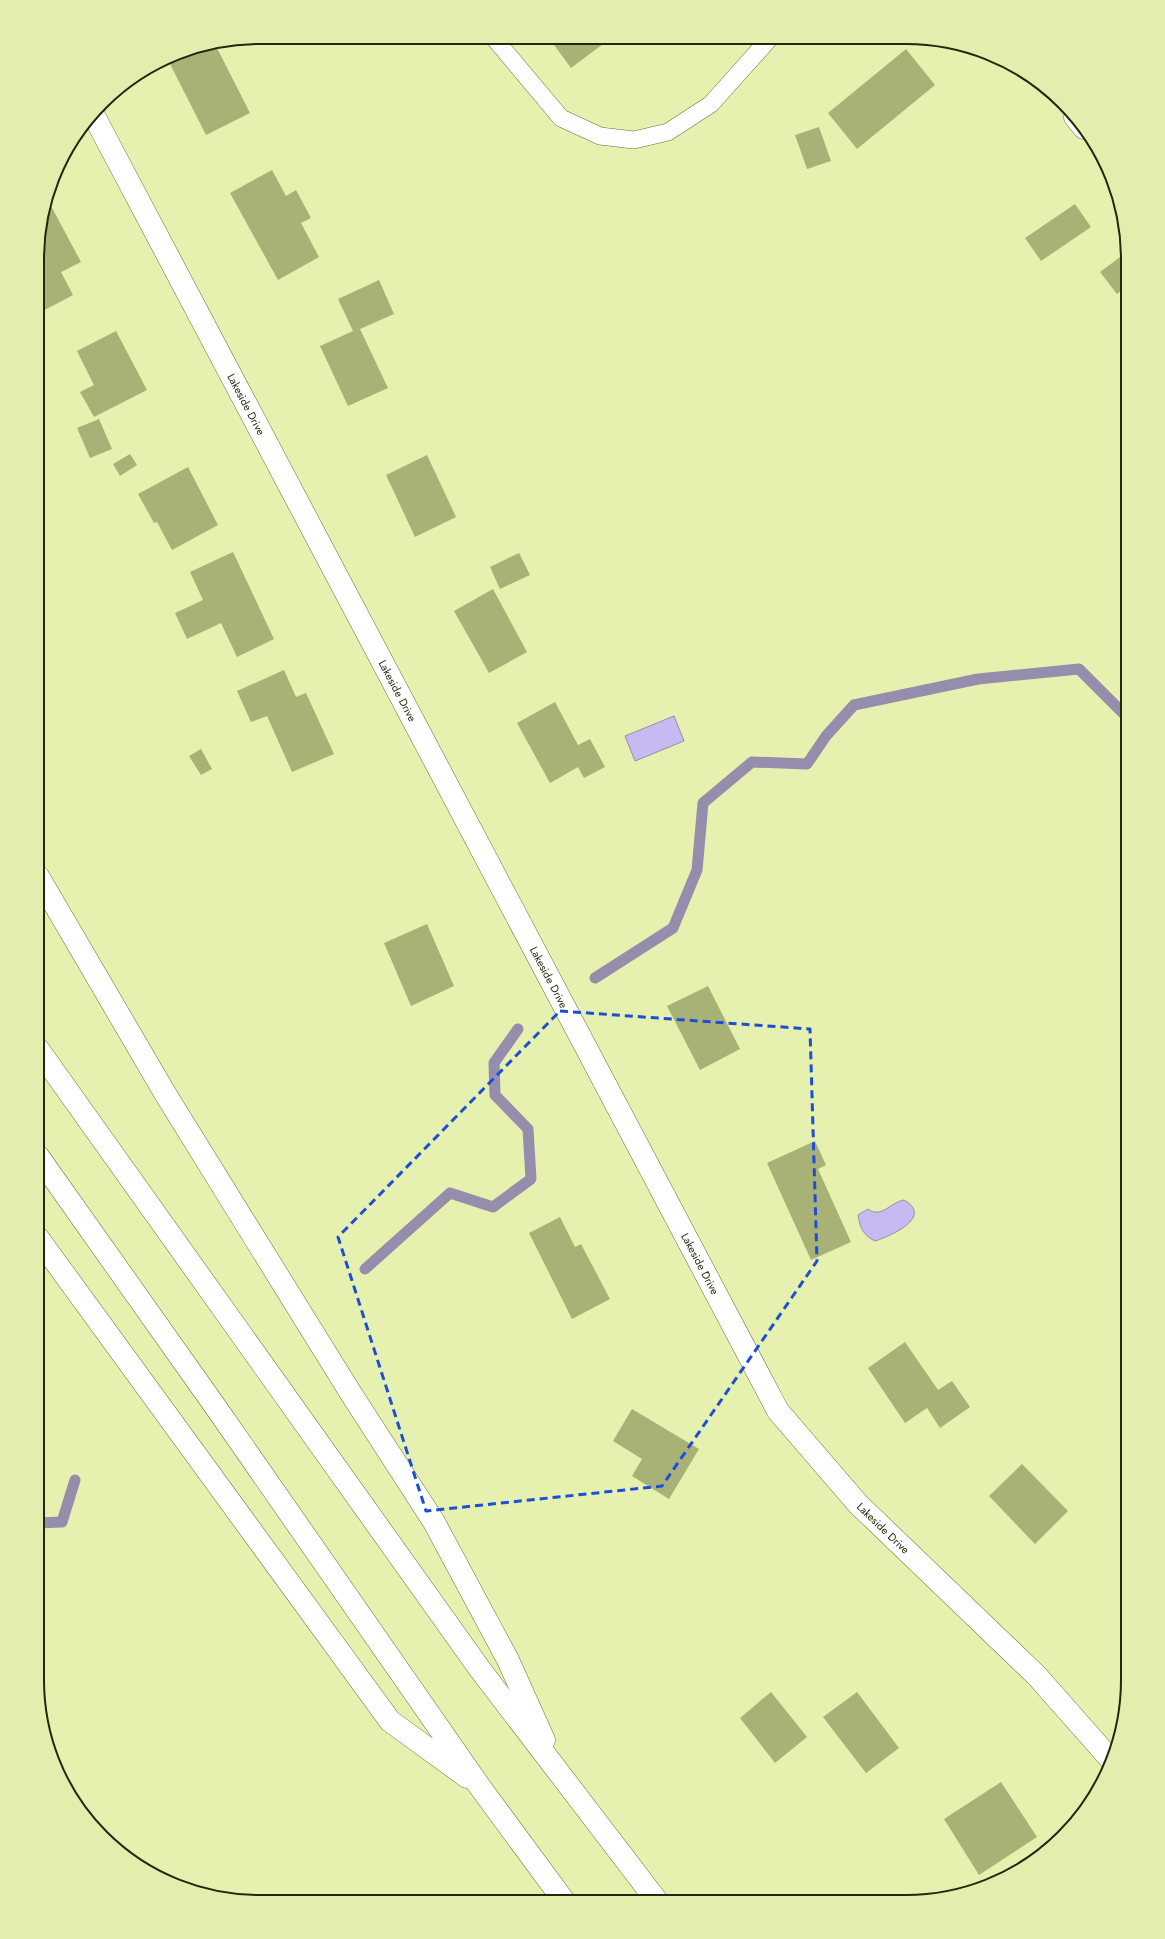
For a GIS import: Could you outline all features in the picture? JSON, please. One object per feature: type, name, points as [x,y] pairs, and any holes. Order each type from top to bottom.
[{"type":"main road","name":"Lakeside Drive","points":[[96,119],[778,1411],[858,1504],[1037,1676],[1107,1756]]},
{"type":"main road","points":[[44,886],[171,1102],[350,1392],[434,1522],[508,1660],[561,1778]]},
{"type":"main road","points":[[44,1057],[479,1668],[561,1778],[652,1895]]},
{"type":"main road","points":[[44,1164],[217,1409],[480,1787],[560,1895]]},
{"type":"main road","points":[[44,1246],[390,1721],[480,1787]]},
{"type":"lane","points":[[499,44],[561,118],[600,136],[634,140],[668,132],[711,104],[765,44]]},
{"type":"highlighted area","points":[[560,1011],[810,1029],[817,1261],[662,1486],[426,1511],[338,1237]]},
{"type":"shaded area","points":[[674,716],[684,741],[635,761],[625,736]]},
{"type":"shaded area","points":[[904,1200],[912,1206],[914,1213],[912,1219],[907,1225],[890,1235],[875,1241],[865,1234],[861,1227],[858,1215],[868,1209],[873,1212],[882,1211],[899,1201]]},
{"type":"building","points":[[553,44],[603,44],[571,68]]},
{"type":"building","points":[[217,48],[250,113],[206,135],[170,63],[190,55]]},
{"type":"building","points":[[906,49],[935,85],[857,149],[828,113]]},
{"type":"building","points":[[819,127],[831,161],[807,169],[795,135]]},
{"type":"building","points":[[272,170],[286,196],[296,190],[311,218],[301,223],[319,257],[278,280],[230,193]]},
{"type":"building","points":[[1075,204],[1091,227],[1041,261],[1025,238]]},
{"type":"building","points":[[51,205],[81,262],[61,272],[73,295],[44,310],[44,245]]},
{"type":"building","points":[[1121,256],[1121,291],[1117,294],[1100,272]]},
{"type":"building","points":[[379,280],[394,314],[360,329],[388,388],[348,406],[320,346],[353,331],[338,299]]},
{"type":"building","points":[[116,331],[147,390],[94,417],[80,392],[94,385],[77,351]]},
{"type":"building","points":[[99,419],[112,449],[90,458],[77,428]]},
{"type":"building","points":[[130,454],[137,465],[120,476],[113,464]]},
{"type":"building","points":[[427,455],[456,517],[415,537],[386,475]]},
{"type":"building","points":[[188,467],[218,525],[172,550],[157,522],[154,523],[138,494]]},
{"type":"building","points":[[233,552],[274,639],[237,657],[221,623],[187,639],[175,613],[203,600],[190,572]]},
{"type":"building","points":[[519,553],[530,575],[500,589],[490,567]]},
{"type":"building","points":[[493,589],[527,652],[489,673],[454,611]]},
{"type":"building","points":[[284,670],[296,697],[306,693],[334,754],[292,772],[267,716],[251,722],[237,691]]},
{"type":"building","points":[[555,702],[578,745],[590,739],[605,767],[584,778],[578,767],[550,783],[517,723]]},
{"type":"building","points":[[201,749],[212,769],[201,775],[189,756]]},
{"type":"building","points":[[427,924],[454,986],[411,1006],[384,943]]},
{"type":"building","points":[[708,986],[740,1049],[700,1070],[667,1006]]},
{"type":"building","points":[[815,1141],[826,1165],[818,1169],[851,1242],[811,1260],[767,1163]]},
{"type":"building","points":[[560,1217],[575,1247],[581,1244],[610,1299],[572,1319],[529,1233]]},
{"type":"building","points":[[905,1342],[938,1390],[952,1381],[970,1407],[940,1428],[927,1408],[905,1423],[868,1368]]},
{"type":"building","points":[[632,1409],[699,1449],[669,1499],[632,1476],[642,1459],[613,1441]]},
{"type":"building","points":[[1022,1464],[1068,1511],[1035,1544],[989,1496]]},
{"type":"building","points":[[771,1692],[807,1737],[775,1763],[740,1718]]},
{"type":"building","points":[[857,1692],[899,1748],[866,1773],[823,1717]]},
{"type":"building","points":[[1001,1782],[1037,1837],[979,1875],[944,1819]]},
{"type":"waterway","points":[[595,978],[673,928],[697,870],[703,803],[752,762],[807,764],[826,736],[854,705],[978,679],[1079,669],[1121,711]]},
{"type":"waterway","points":[[365,1269],[450,1193],[493,1207],[531,1179],[528,1129],[495,1095],[494,1063],[518,1029]]},
{"type":"waterway","points":[[44,1523],[62,1522],[75,1480]]}]
